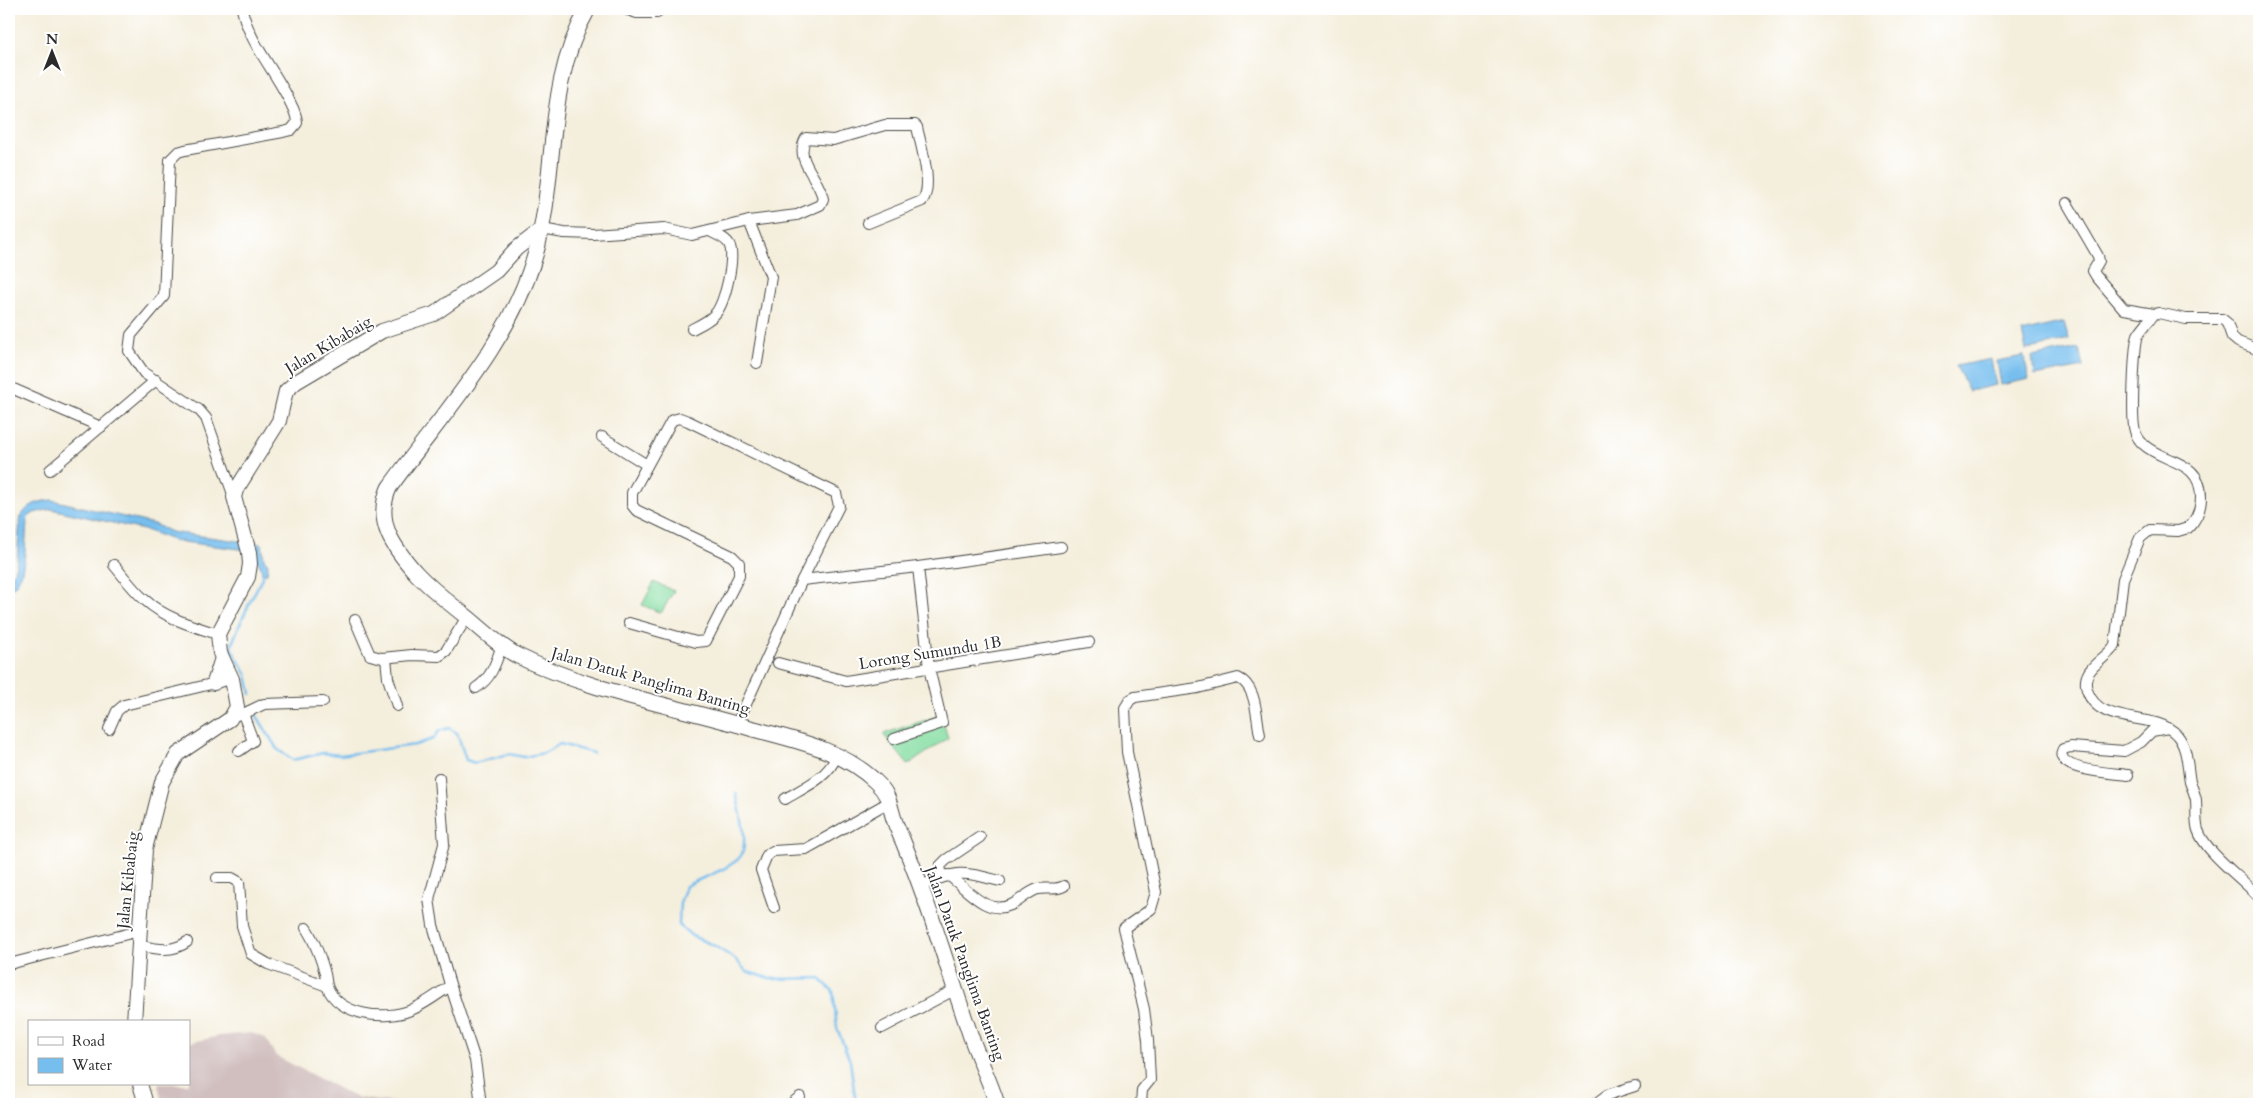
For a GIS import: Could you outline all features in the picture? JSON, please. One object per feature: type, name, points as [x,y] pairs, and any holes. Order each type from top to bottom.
[{"type":"main road","name":"Jalan Datuk Panglima Banting","points":[[588,9],[572,40],[561,74],[552,138],[547,200],[542,229],[526,281],[505,326],[455,401],[389,488],[383,506],[388,535],[403,558],[421,578],[502,645],[535,664],[571,678],[796,741],[837,755],[863,770],[886,792],[894,821],[920,886],[956,989],[968,1030],[997,1104]]},
{"type":"street","points":[[239,751],[253,741],[238,715],[232,679],[218,647],[218,634],[248,577],[250,564],[248,545],[234,497],[206,418],[199,410],[144,373],[130,352],[129,340],[135,329],[164,296],[170,160],[178,152],[283,132],[291,130],[297,123],[294,111],[275,74],[248,30],[242,9]]},
{"type":"street","points":[[625,9],[637,13],[657,13]]},
{"type":"street","points":[[542,229],[564,233],[593,234],[664,229],[686,235],[749,221],[797,215],[820,205],[822,194],[805,164],[802,144],[806,138],[833,140],[885,125],[915,125],[917,127],[928,183],[925,197],[922,201],[868,224]]},
{"type":"street","points":[[2067,203],[2098,256],[2098,261],[2093,271],[2126,311],[2146,311],[2186,319],[2222,319],[2227,323],[2232,337],[2238,342],[2259,350]]},
{"type":"street","points":[[749,221],[771,277],[757,363]]},
{"type":"street","name":"Jalan Kibabaig","points":[[234,497],[236,490],[278,425],[282,414],[284,396],[291,386],[382,331],[424,319],[440,311],[496,270],[516,249],[542,229]]},
{"type":"street","points":[[692,328],[710,319],[720,307],[732,258],[730,245],[726,240],[710,231]]},
{"type":"street","points":[[2154,314],[2140,332],[2136,347],[2134,431],[2143,445],[2185,465],[2193,473],[2200,482],[2201,505],[2198,514],[2188,528],[2178,531],[2150,530],[2140,538],[2122,579],[2115,645],[2088,672],[2085,684],[2094,702],[2110,713],[2144,720],[2169,728],[2178,737],[2183,746],[2196,798],[2197,828],[2201,837],[2208,847],[2259,897]]},
{"type":"street","points":[[50,470],[156,380]]},
{"type":"street","points":[[9,387],[101,427]]},
{"type":"street","points":[[629,623],[696,642],[706,641],[739,576],[740,563],[732,556],[636,510],[632,505],[632,493],[672,420],[680,418],[836,493],[839,506],[802,580],[737,724]]},
{"type":"street","points":[[602,437],[647,465]]},
{"type":"street","points":[[802,580],[918,567],[1061,547]]},
{"type":"street","points":[[114,565],[143,599],[155,608],[190,626],[218,634]]},
{"type":"street","points":[[894,739],[942,723],[929,668],[918,567]]},
{"type":"street","points":[[355,620],[370,655],[386,658],[412,654],[439,656],[446,651],[467,617]]},
{"type":"street","name":"Lorong Sumundu 1B","points":[[778,663],[846,681],[1089,642]]},
{"type":"street","points":[[476,688],[484,683],[492,672],[502,645]]},
{"type":"street","points":[[214,683],[222,658]]},
{"type":"street","points":[[386,658],[388,678],[397,706]]},
{"type":"street","points":[[1141,1104],[1142,1090],[1150,1080],[1148,1032],[1124,928],[1151,909],[1156,896],[1127,752],[1125,708],[1130,700],[1135,697],[1198,688],[1238,678],[1246,683],[1251,690],[1260,735]]},
{"type":"street","points":[[109,729],[118,711],[124,705],[232,679]]},
{"type":"street","points":[[238,715],[264,704],[323,702]]},
{"type":"street","name":"Jalan Kibabaig","points":[[134,1020],[139,931],[147,841],[162,782],[178,754],[238,715]]},
{"type":"street","points":[[2128,775],[2091,771],[2069,765],[2061,758],[2061,753],[2063,749],[2071,747],[2124,751],[2141,742],[2152,731],[2169,728]]},
{"type":"street","points":[[785,799],[824,775],[833,765],[837,755]]},
{"type":"street","points":[[439,778],[444,844],[430,899],[433,925],[475,1060],[481,1104]]},
{"type":"street","points":[[774,908],[761,870],[761,865],[767,855],[773,851],[806,849],[890,802]]},
{"type":"street","points":[[980,837],[940,866],[945,876],[978,900],[990,906],[1002,908],[1012,905],[1039,889],[1058,890],[1064,886]]},
{"type":"street","points":[[920,886],[945,876],[967,873],[1000,881]]},
{"type":"street","points":[[217,878],[232,878],[239,882],[242,926],[251,954],[268,964],[327,986],[344,1006],[359,1014],[385,1014],[410,1011],[452,987]]},
{"type":"street","points":[[306,928],[313,938],[325,973],[327,986]]},
{"type":"street","points":[[9,964],[139,931]]},
{"type":"street","points":[[138,945],[160,950],[177,948],[187,942]]},
{"type":"street","points":[[882,1028],[956,989]]},
{"type":"street","points":[[141,1086],[146,1104]]},
{"type":"street","points":[[1595,1104],[1607,1095],[1635,1086]]},
{"type":"street","points":[[791,1104],[800,1097]]},
{"type":"shaded area","points":[[251,1033],[265,1038],[276,1056],[355,1097],[419,1104],[162,1104],[158,1086],[190,1086],[190,1043],[219,1036]]},
{"type":"green space","points":[[654,582],[674,591],[661,613],[642,605]]},
{"type":"green space","points":[[941,715],[948,738],[908,765],[883,734]]},
{"type":"water","points":[[2064,322],[2069,340],[2026,350],[2022,332]]},
{"type":"water","points":[[2079,348],[2083,367],[2035,376],[2032,357]]},
{"type":"water","points":[[2024,356],[2029,379],[2001,385],[1997,361]]},
{"type":"water","points":[[1991,359],[1996,385],[1969,391],[1956,366]]},
{"type":"water","points":[[52,500],[154,524],[171,532],[262,544],[264,559],[268,564],[267,573],[262,574],[255,551],[175,541],[148,531],[51,509],[34,513],[28,517],[23,568],[15,585],[9,589],[9,581],[12,578],[17,561],[20,519],[29,507],[42,501]]},
{"type":"waterway","points":[[251,694],[247,675],[231,648],[264,571]]},
{"type":"waterway","points":[[257,716],[277,749],[293,760],[323,753],[340,755],[415,745],[433,739],[439,731],[449,728],[457,733],[466,760],[475,763],[509,754],[524,757],[544,753],[560,744],[593,753]]},
{"type":"waterway","points":[[736,793],[743,825],[743,851],[740,857],[729,865],[686,886],[680,903],[679,925],[692,936],[713,945],[735,959],[747,972],[773,979],[819,978],[833,991],[837,1028],[850,1061],[856,1104]]}]
